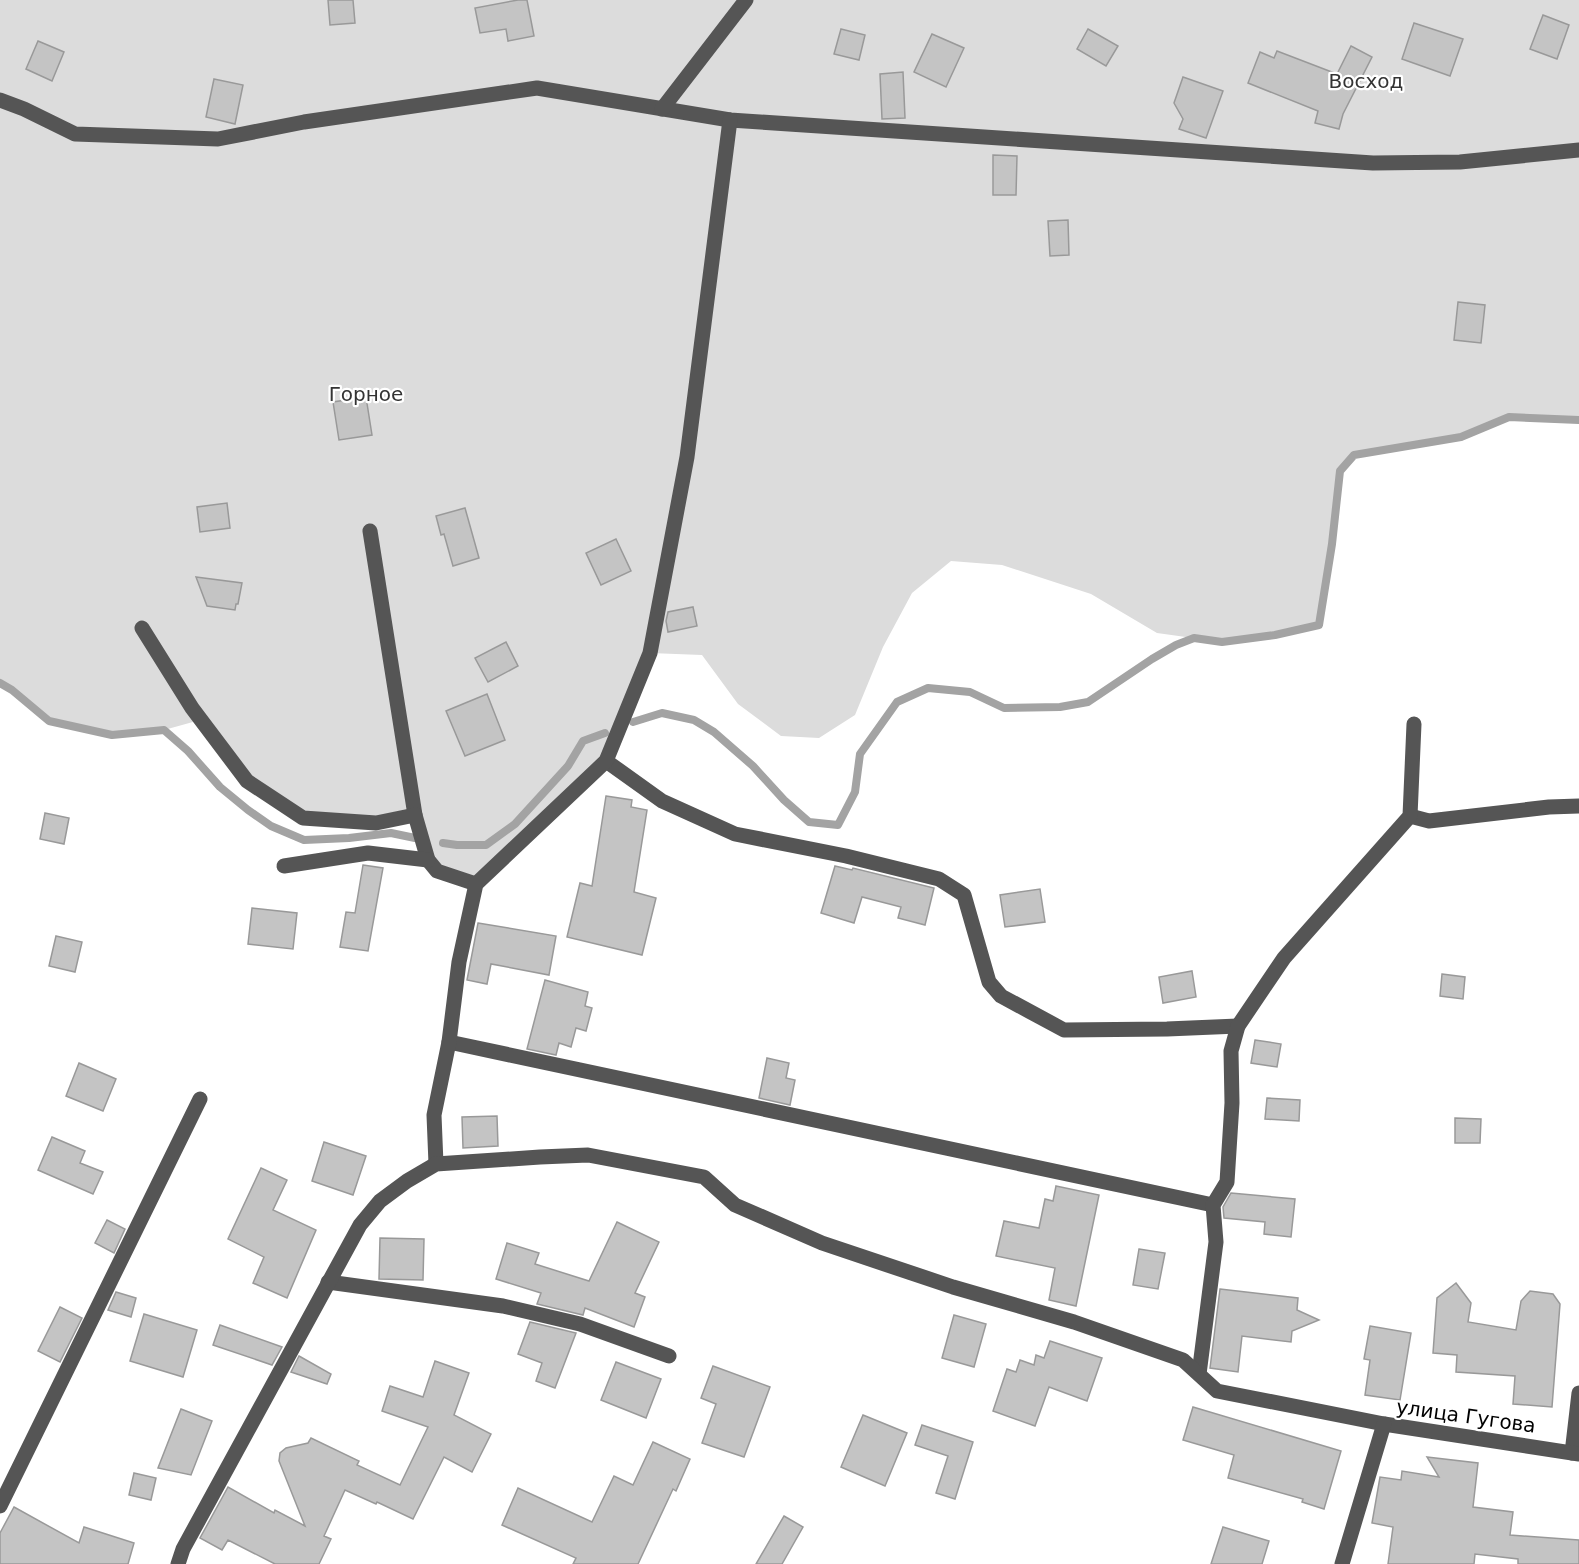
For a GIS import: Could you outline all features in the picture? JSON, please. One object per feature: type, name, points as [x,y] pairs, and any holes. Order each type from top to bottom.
[{"type":"street","points":[[663,109],[746,0]]},
{"type":"street","points":[[0,100],[75,134],[218,139],[304,122],[537,88],[730,120],[1373,163],[1460,162],[1579,150]]},
{"type":"street","points":[[436,1164],[434,1115],[449,1042],[459,962],[476,884],[606,762],[650,653],[687,457],[730,120]]},
{"type":"street","points":[[370,531],[415,815],[428,860],[437,871],[476,884]]},
{"type":"street","points":[[142,628],[192,708],[247,782],[303,818],[376,823],[415,815]]},
{"type":"street","points":[[1199,1374],[1216,1242],[1213,1205],[1227,1182],[1232,1102],[1232,1051],[1238,1026],[1284,958],[1410,816],[1414,724]]},
{"type":"street","points":[[606,762],[662,801],[735,834],[846,856],[939,879],[964,895],[989,982],[1001,996],[1064,1030],[1238,1026]]},
{"type":"street","points":[[1410,816],[1429,821],[1550,807],[1579,806]]},
{"type":"street","points":[[284,866],[368,853],[428,860]]},
{"type":"street","points":[[449,1042],[1213,1205]]},
{"type":"street","points":[[0,1506],[200,1099]]},
{"type":"street","points":[[178,1564],[183,1549],[360,1224],[380,1201],[407,1181],[436,1164],[588,1155],[704,1177],[735,1205],[822,1243],[952,1287],[1074,1322],[1183,1360],[1217,1391],[1384,1424]]},
{"type":"street","points":[[328,1282],[503,1306],[580,1324],[669,1356]]},
{"type":"street","points":[[1575,1453],[1579,1393]]},
{"type":"street","name":"улица Гугова","points":[[1341,1564],[1384,1424],[1575,1453]]},
{"type":"green space","name":"Горное","points":[[0,0],[1579,0],[1579,420],[1509,417],[1461,437],[1354,455],[1340,471],[1332,544],[1319,625],[1275,635],[1222,642],[1157,633],[1091,594],[1002,565],[951,561],[912,593],[883,647],[855,715],[819,738],[781,736],[738,704],[702,655],[650,653],[606,761],[476,884],[437,871],[415,815],[303,818],[247,781],[200,720],[164,730],[112,735],[49,721],[12,690],[0,683]]},
{"type":"building","points":[[328,0],[353,0],[355,23],[330,25]]},
{"type":"building","points":[[527,0],[534,36],[508,41],[506,29],[480,33],[475,8]]},
{"type":"building","points":[[1543,15],[1569,25],[1557,59],[1530,49]]},
{"type":"building","points":[[1414,23],[1463,39],[1450,76],[1402,59]]},
{"type":"building","points":[[841,29],[865,35],[859,60],[834,54]]},
{"type":"building","points":[[1088,29],[1118,46],[1106,66],[1077,49]]},
{"type":"building","points":[[932,34],[964,48],[946,87],[914,72]]},
{"type":"building","points":[[38,41],[64,52],[52,81],[26,69]]},
{"type":"building","points":[[1351,46],[1372,57],[1343,114],[1339,129],[1315,123],[1318,111],[1248,83],[1260,52],[1274,58],[1277,51],[1337,74]]},
{"type":"building","points":[[903,72],[905,118],[882,119],[880,74]]},
{"type":"building","points":[[1183,77],[1223,91],[1206,138],[1179,129],[1183,119],[1174,103]]},
{"type":"building","points":[[214,79],[243,85],[235,124],[206,117]]},
{"type":"building","points":[[993,155],[1017,156],[1016,195],[993,195]]},
{"type":"building","points":[[1068,220],[1069,255],[1050,256],[1048,221]]},
{"type":"building","points":[[1458,302],[1485,305],[1481,343],[1454,340]]},
{"type":"building","points":[[366,397],[372,435],[339,440],[333,402]]},
{"type":"building","points":[[227,503],[230,528],[200,532],[197,507]]},
{"type":"building","points":[[465,508],[479,558],[453,566],[436,516]]},
{"type":"building","points":[[616,539],[631,571],[601,585],[586,553]]},
{"type":"building","points":[[196,577],[242,583],[235,610],[207,606]]},
{"type":"building","points":[[693,607],[697,626],[668,632],[666,621],[668,612]]},
{"type":"building","points":[[506,642],[518,666],[488,682],[475,658]]},
{"type":"building","points":[[487,694],[505,740],[465,756],[446,711]]},
{"type":"building","points":[[606,796],[632,800],[631,807],[647,810],[634,892],[656,898],[642,955],[567,937],[580,883],[592,886]]},
{"type":"building","points":[[45,813],[69,818],[64,844],[40,839]]},
{"type":"building","points":[[363,865],[383,868],[368,951],[340,947],[346,912],[355,913]]},
{"type":"building","points":[[835,866],[852,870],[853,868],[934,888],[925,925],[898,918],[901,907],[862,897],[854,923],[821,913]]},
{"type":"building","points":[[1040,889],[1045,922],[1005,927],[1000,895]]},
{"type":"building","points":[[252,908],[297,913],[293,949],[248,944]]},
{"type":"building","points":[[478,923],[556,936],[549,975],[491,964],[487,984],[467,980]]},
{"type":"building","points":[[56,936],[82,942],[75,972],[49,966]]},
{"type":"building","points":[[1192,971],[1196,997],[1163,1003],[1159,977]]},
{"type":"building","points":[[1442,974],[1465,977],[1463,999],[1440,996]]},
{"type":"building","points":[[545,980],[588,992],[585,1006],[592,1008],[586,1031],[576,1028],[571,1047],[559,1043],[556,1055],[527,1049]]},
{"type":"building","points":[[1255,1040],[1281,1044],[1277,1067],[1251,1063]]},
{"type":"building","points":[[767,1058],[789,1063],[786,1078],[795,1080],[790,1105],[759,1098]]},
{"type":"building","points":[[79,1063],[116,1079],[103,1111],[66,1096]]},
{"type":"building","points":[[1267,1098],[1300,1100],[1299,1121],[1265,1119]]},
{"type":"building","points":[[497,1116],[498,1146],[463,1148],[462,1117]]},
{"type":"building","points":[[1455,1118],[1481,1119],[1480,1143],[1455,1143]]},
{"type":"building","points":[[52,1137],[85,1151],[80,1163],[103,1172],[93,1194],[38,1170]]},
{"type":"building","points":[[324,1142],[366,1156],[353,1195],[312,1181]]},
{"type":"building","points":[[261,1168],[287,1180],[273,1210],[316,1230],[287,1298],[253,1283],[264,1257],[228,1239]]},
{"type":"building","points":[[1056,1186],[1099,1195],[1076,1306],[1049,1300],[1055,1268],[996,1256],[1004,1221],[1039,1228],[1045,1199],[1053,1201]]},
{"type":"building","points":[[1231,1193],[1295,1199],[1291,1237],[1264,1234],[1265,1222],[1224,1218],[1223,1207]]},
{"type":"building","points":[[107,1220],[125,1229],[114,1253],[95,1243]]},
{"type":"building","points":[[617,1222],[659,1242],[635,1293],[645,1297],[634,1327],[585,1308],[583,1315],[537,1304],[541,1293],[496,1279],[507,1243],[539,1253],[535,1264],[589,1281]]},
{"type":"building","points":[[380,1238],[424,1239],[423,1280],[379,1279]]},
{"type":"building","points":[[1139,1249],[1165,1253],[1158,1289],[1133,1285]]},
{"type":"building","points":[[1456,1283],[1471,1303],[1468,1322],[1516,1330],[1521,1301],[1530,1291],[1553,1294],[1560,1304],[1552,1407],[1513,1404],[1515,1376],[1456,1372],[1457,1355],[1433,1353],[1437,1298]]},
{"type":"building","points":[[1220,1289],[1298,1298],[1297,1310],[1319,1320],[1292,1331],[1291,1342],[1242,1336],[1238,1372],[1210,1368]]},
{"type":"building","points":[[116,1292],[136,1298],[131,1317],[108,1310]]},
{"type":"building","points":[[60,1307],[82,1318],[60,1362],[38,1351]]},
{"type":"building","points":[[144,1314],[197,1330],[183,1377],[130,1361]]},
{"type":"building","points":[[954,1315],[986,1324],[974,1367],[942,1358]]},
{"type":"building","points":[[530,1322],[576,1333],[555,1388],[536,1381],[542,1363],[518,1354]]},
{"type":"building","points":[[220,1325],[282,1347],[272,1365],[213,1345]]},
{"type":"building","points":[[1370,1326],[1411,1333],[1400,1400],[1365,1395],[1370,1360],[1364,1359]]},
{"type":"building","points":[[1050,1341],[1102,1358],[1087,1401],[1049,1387],[1035,1426],[993,1411],[1007,1369],[1016,1372],[1020,1360],[1034,1365],[1036,1355],[1044,1358]]},
{"type":"building","points":[[299,1356],[331,1374],[327,1384],[291,1372]]},
{"type":"building","points":[[435,1361],[469,1373],[454,1415],[491,1434],[472,1472],[444,1457],[413,1519],[345,1490],[324,1536],[331,1539],[319,1564],[275,1564],[228,1540],[222,1550],[200,1538],[228,1487],[274,1513],[275,1510],[305,1526],[279,1461],[280,1453],[286,1448],[308,1443],[311,1438],[359,1461],[357,1465],[400,1485],[428,1427],[382,1411],[390,1386],[423,1397]]},
{"type":"building","points":[[616,1362],[661,1379],[646,1418],[601,1400]]},
{"type":"building","points":[[713,1366],[770,1387],[744,1457],[702,1443],[716,1404],[701,1398]]},
{"type":"building","points":[[1193,1407],[1341,1451],[1324,1509],[1302,1502],[1303,1499],[1228,1478],[1234,1455],[1183,1440]]},
{"type":"building","points":[[181,1409],[212,1421],[191,1475],[158,1468]]},
{"type":"building","points":[[863,1415],[907,1433],[885,1486],[841,1467]]},
{"type":"building","points":[[922,1425],[973,1442],[955,1499],[936,1493],[948,1456],[915,1445]]},
{"type":"building","points":[[653,1442],[690,1459],[676,1491],[673,1489],[638,1564],[573,1564],[576,1558],[502,1525],[518,1488],[592,1522],[614,1476],[633,1485]]},
{"type":"building","points":[[1427,1457],[1478,1463],[1473,1507],[1513,1512],[1510,1535],[1579,1540],[1579,1564],[1518,1564],[1518,1559],[1475,1554],[1474,1564],[1388,1564],[1393,1527],[1372,1523],[1380,1477],[1401,1480],[1402,1471],[1439,1477]]},
{"type":"building","points":[[134,1473],[156,1478],[151,1500],[129,1495]]},
{"type":"building","points":[[14,1507],[79,1543],[84,1527],[134,1543],[128,1564],[0,1564],[0,1533]]},
{"type":"building","points":[[784,1516],[803,1527],[782,1564],[756,1564]]},
{"type":"building","points":[[1223,1527],[1269,1541],[1262,1564],[1211,1564]]},
{"type":"waterway","points":[[633,722],[662,713],[694,720],[714,732],[753,766],[784,800],[809,822],[838,825],[855,792],[860,754],[897,702],[928,688],[970,692],[1004,708],[1060,707],[1088,702],[1152,659],[1194,638],[1222,642],[1275,635],[1319,625],[1332,544],[1340,471],[1354,455],[1461,437],[1509,417],[1579,420]]},
{"type":"waterway","points":[[0,683],[12,690],[49,721],[112,735],[164,730],[188,751],[220,787],[248,810],[271,826],[304,840],[391,833],[415,838]]},
{"type":"waterway","points":[[443,843],[486,845],[515,824],[568,766],[583,741],[605,733]]},
{"type":"park label","name":"Восход","points":[[1366,81]]}]
